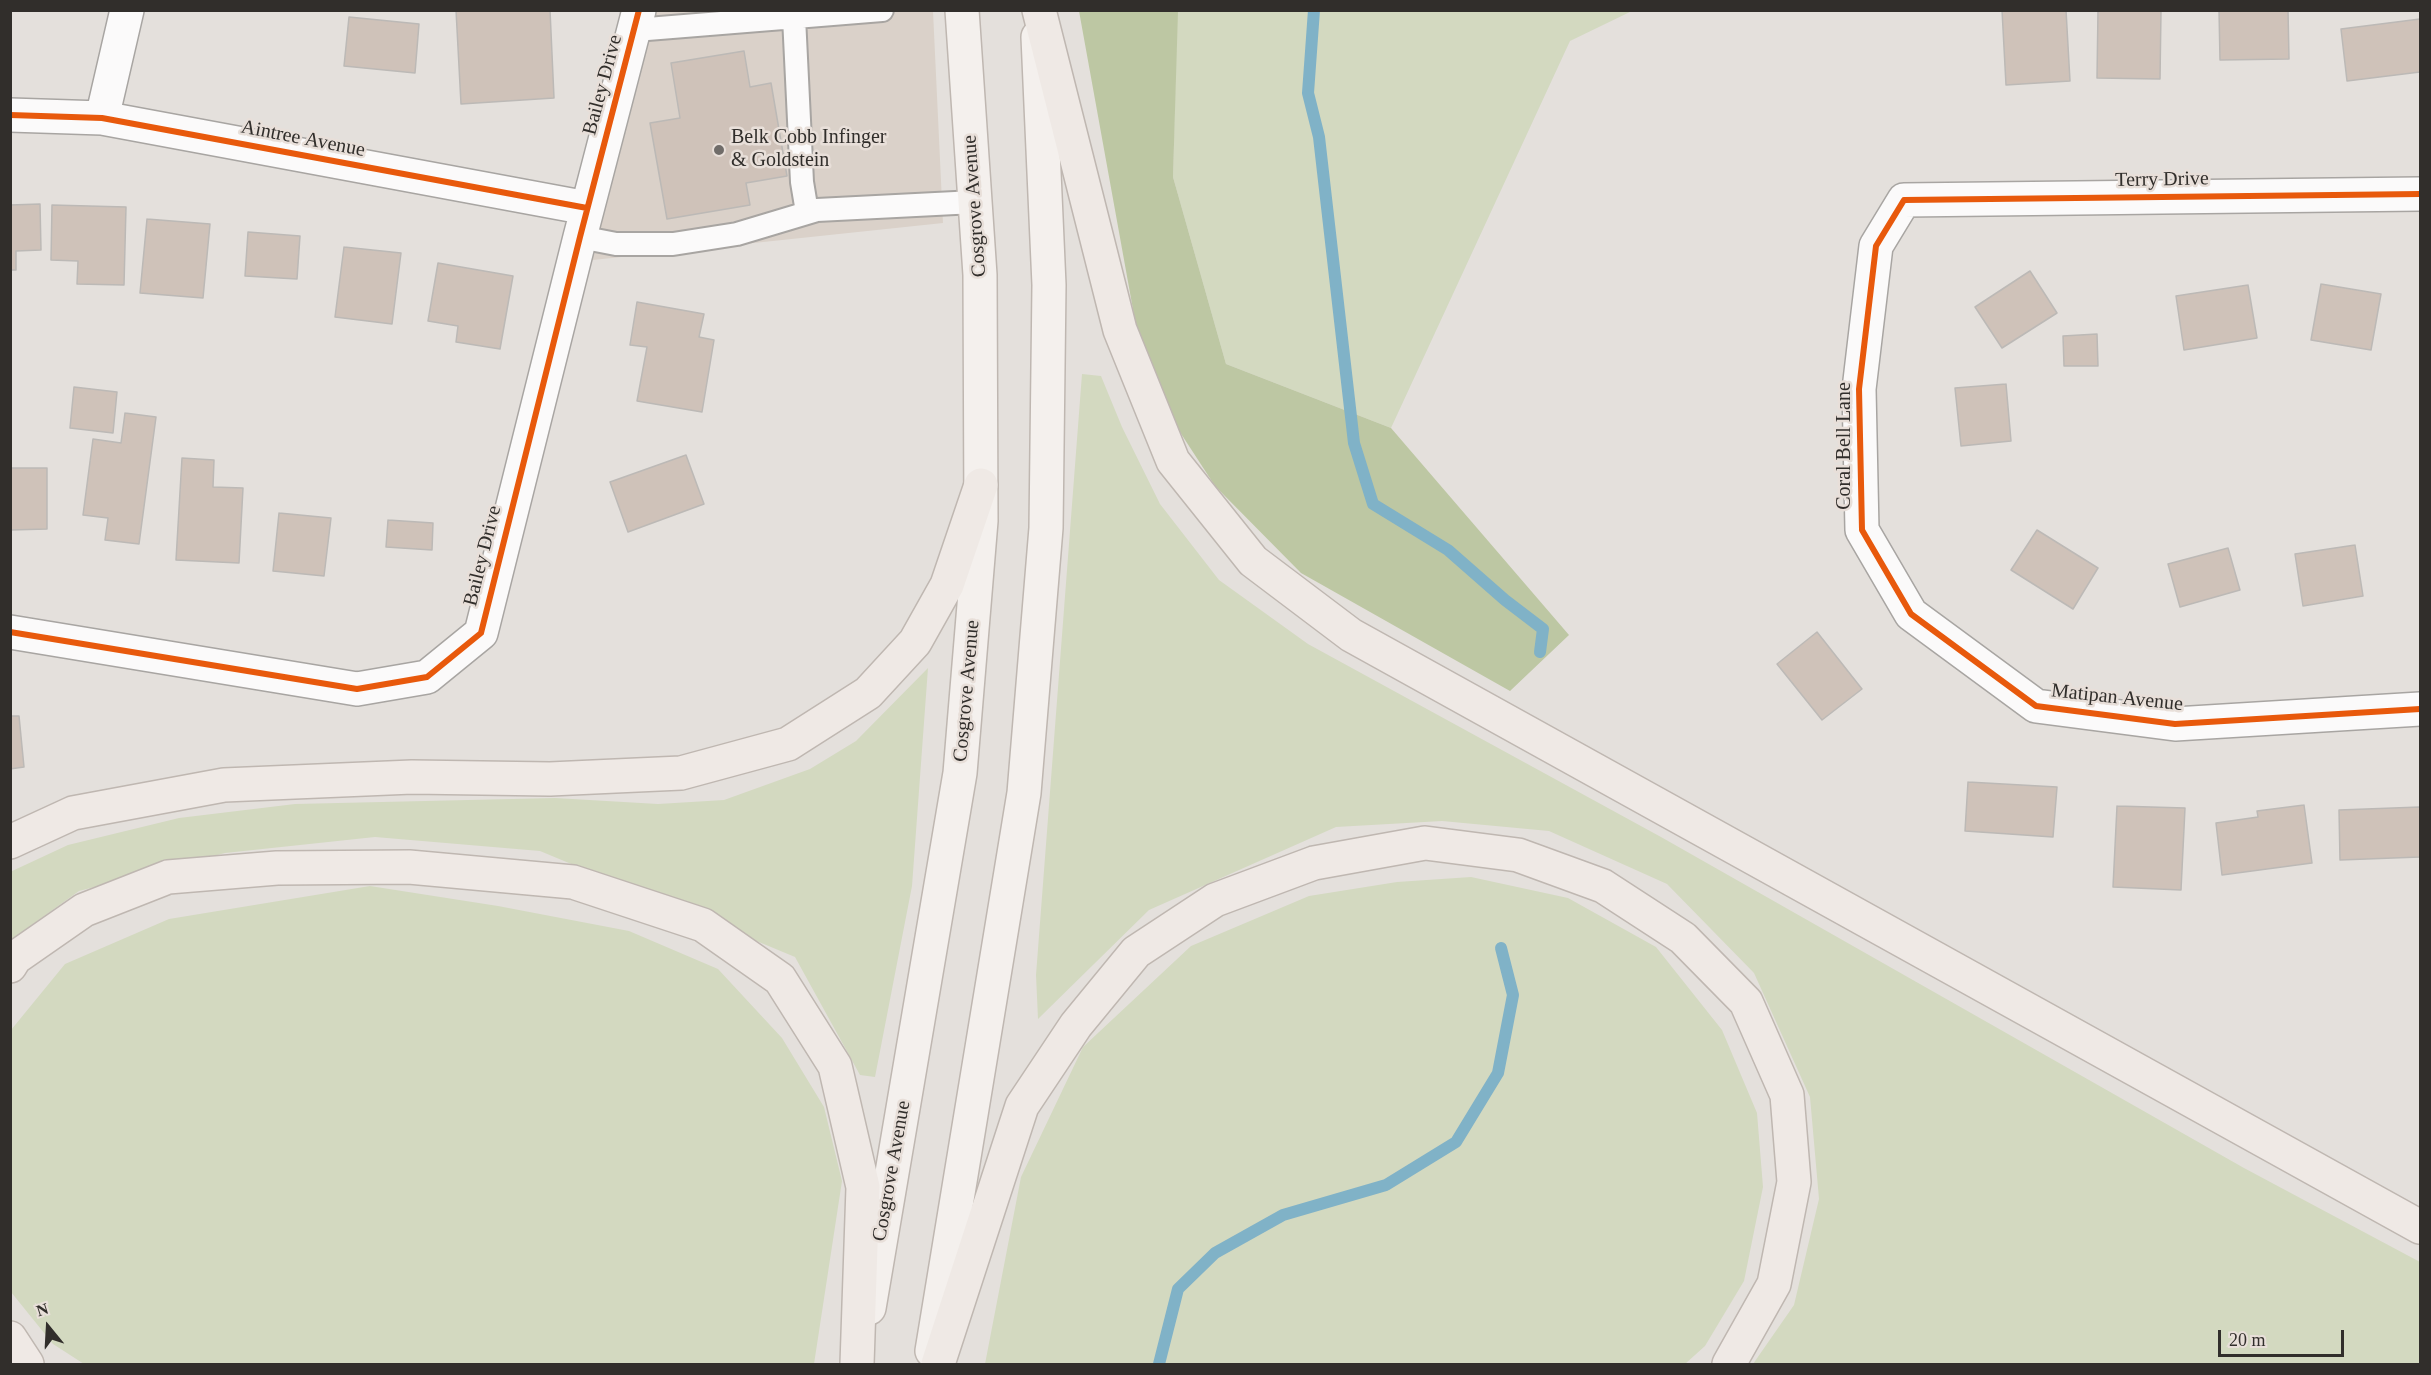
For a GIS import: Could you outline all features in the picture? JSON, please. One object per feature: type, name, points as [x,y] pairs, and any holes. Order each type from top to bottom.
[{"type":"highway","points":[[1038,10],[1120,330],[1173,460],[1253,561],[1351,634],[2421,1227]]},
{"type":"highway","points":[[10,842],[74,813],[224,785],[412,777],[550,779],[681,773],[788,744],[868,693],[915,642],[947,585],[981,485]]},
{"type":"highway","points":[[938,1365],[1022,1106],[1076,1025],[1136,952],[1215,900],[1314,863],[1425,843],[1518,855],[1603,886],[1683,938],[1746,1002],[1787,1095],[1794,1182],[1774,1284],[1729,1365]]},
{"type":"highway","points":[[10,966],[15,958],[84,910],[168,877],[277,868],[409,867],[573,882],[703,925],[780,979],[835,1066],[863,1187],[858,1365]]},
{"type":"highway","points":[[10,1338],[27,1365]]},
{"type":"main road","name":"Cosgrove Avenue","points":[[858,1365],[960,773],[981,522],[980,275],[962,10]]},
{"type":"main road","points":[[930,1365],[1024,793],[1046,528],[1049,285],[1038,10]]},
{"type":"street","points":[[102,118],[127,10]]},
{"type":"street","name":"Bailey Drive","points":[[10,632],[357,689],[427,677],[481,633],[637,20]]},
{"type":"street","name":"Aintree Avenue","points":[[10,115],[102,118],[584,223]]},
{"type":"street","name":"Terry Drive","points":[[1904,200],[2421,194]]},
{"type":"street","name":"Coral Bell Lane","points":[[1904,200],[1876,246],[1859,389],[1862,530],[1911,614]]},
{"type":"street","name":"Matipan Avenue","points":[[1911,614],[2036,706],[2175,724],[2421,709]]},
{"type":"lane","points":[[637,20],[794,17],[882,10]]},
{"type":"lane","points":[[794,17],[802,182],[807,212]]},
{"type":"lane","points":[[584,223],[616,244],[673,244],[736,234],[807,212],[975,202]]},
{"type":"shaded area","points":[[639,11],[933,11],[943,223],[574,262]]},
{"type":"green space","points":[[1079,11],[1178,11],[1173,177],[1226,364],[1391,428],[1569,635],[1510,691],[1301,573],[1215,486],[1163,406],[1136,326]]},
{"type":"green space","points":[[1177,11],[1632,11],[1570,41],[1391,428],[1226,364],[1173,177]]},
{"type":"green space","points":[[1082,374],[1101,376],[1122,427],[1160,504],[1219,580],[1308,644],[1661,837],[2244,1168],[2420,1262],[2420,1364],[1753,1364],[1794,1305],[1819,1199],[1810,1097],[1754,973],[1667,884],[1549,831],[1442,821],[1336,827],[1149,910],[1038,1019],[1036,975]]},
{"type":"green space","points":[[928,668],[912,886],[875,1077],[860,1075],[795,957],[540,851],[375,837],[225,853],[79,891],[11,940],[10,872],[68,845],[179,818],[295,804],[555,798],[658,804],[724,800],[810,769],[856,741]]},
{"type":"green space","points":[[1471,877],[1568,898],[1656,947],[1722,1030],[1757,1113],[1763,1187],[1744,1281],[1705,1346],[1685,1364],[985,1364],[1021,1177],[1083,1047],[1191,946],[1309,896],[1397,882]]},
{"type":"green space","points":[[370,886],[498,906],[629,931],[718,969],[782,1038],[824,1107],[842,1181],[814,1364],[84,1364],[53,1344],[11,1292],[11,1030],[65,964],[169,919]]},
{"type":"building","points":[[456,10],[550,10],[554,98],[461,104]]},
{"type":"building","points":[[2002,10],[2066,10],[2070,81],[2006,85]]},
{"type":"building","points":[[2098,10],[2161,11],[2160,79],[2097,78]]},
{"type":"building","points":[[2219,10],[2288,10],[2289,59],[2220,60]]},
{"type":"building","points":[[349,17],[419,24],[415,73],[344,66]]},
{"type":"building","points":[[2420,19],[2420,72],[2347,81],[2341,29]]},
{"type":"building","name":"Belk Cobb Infinger & Goldstein","points":[[744,51],[750,87],[771,83],[787,176],[746,183],[750,205],[667,219],[650,123],[680,118],[671,63]]},
{"type":"building","points":[[40,204],[41,250],[16,251],[16,270],[10,270],[10,205]]},
{"type":"building","points":[[52,205],[126,207],[124,285],[77,284],[78,261],[51,260]]},
{"type":"building","points":[[147,219],[210,224],[203,298],[140,293]]},
{"type":"building","points":[[248,232],[300,236],[297,279],[245,276]]},
{"type":"building","points":[[344,247],[401,253],[392,324],[335,317]]},
{"type":"building","points":[[438,263],[513,276],[500,349],[456,342],[458,326],[428,321]]},
{"type":"building","points":[[2030,271],[2057,313],[2002,348],[1975,307]]},
{"type":"building","points":[[2321,284],[2381,294],[2371,350],[2311,340]]},
{"type":"building","points":[[2248,285],[2257,338],[2184,350],[2176,296]]},
{"type":"building","points":[[637,302],[704,314],[699,337],[714,340],[702,412],[637,401],[647,347],[630,345]]},
{"type":"building","points":[[2097,334],[2098,366],[2064,366],[2063,336]]},
{"type":"building","points":[[2006,384],[2011,441],[1961,446],[1955,388]]},
{"type":"building","points":[[74,387],[117,392],[113,433],[70,428]]},
{"type":"building","points":[[125,413],[156,417],[139,544],[105,540],[108,518],[83,515],[93,439],[121,443]]},
{"type":"building","points":[[686,455],[704,504],[628,532],[610,482]]},
{"type":"building","points":[[182,458],[214,460],[213,487],[243,488],[239,563],[176,560]]},
{"type":"building","points":[[10,468],[47,468],[47,529],[10,530]]},
{"type":"building","points":[[279,513],[331,518],[324,576],[273,571]]},
{"type":"building","points":[[388,520],[433,523],[432,550],[386,547]]},
{"type":"building","points":[[2037,530],[2098,568],[2073,609],[2011,570]]},
{"type":"building","points":[[2355,545],[2363,596],[2303,606],[2295,554]]},
{"type":"building","points":[[2228,548],[2240,590],[2180,607],[2168,564]]},
{"type":"building","points":[[1817,632],[1862,689],[1822,720],[1777,664]]},
{"type":"building","points":[[10,716],[19,716],[24,767],[10,769]]},
{"type":"building","points":[[1968,782],[2057,787],[2053,837],[1965,831]]},
{"type":"building","points":[[2304,805],[2312,863],[2222,875],[2216,823],[2258,817],[2257,811]]},
{"type":"building","points":[[2117,806],[2185,808],[2181,890],[2113,887]]},
{"type":"building","points":[[2420,807],[2420,857],[2340,860],[2339,810]]},
{"type":"waterway","points":[[1314,10],[1308,93],[1319,137],[1354,443],[1373,504],[1448,550],[1505,600],[1543,629],[1540,652]]},
{"type":"waterway","points":[[1159,1364],[1178,1289],[1215,1253],[1283,1215],[1386,1185],[1456,1142],[1498,1073],[1513,995],[1501,948]]},
{"type":"cycle path","points":[[10,632],[357,689],[427,677],[481,633],[639,10]]},
{"type":"cycle path","points":[[10,115],[102,118],[587,208]]},
{"type":"cycle path","points":[[2420,194],[1904,200],[1876,246],[1859,389],[1862,530],[1911,614],[2036,706],[2175,724],[2420,709]]},
{"type":"place","name":"Belk Cobb Infinger & Goldstein","points":[[719,150]]}]
